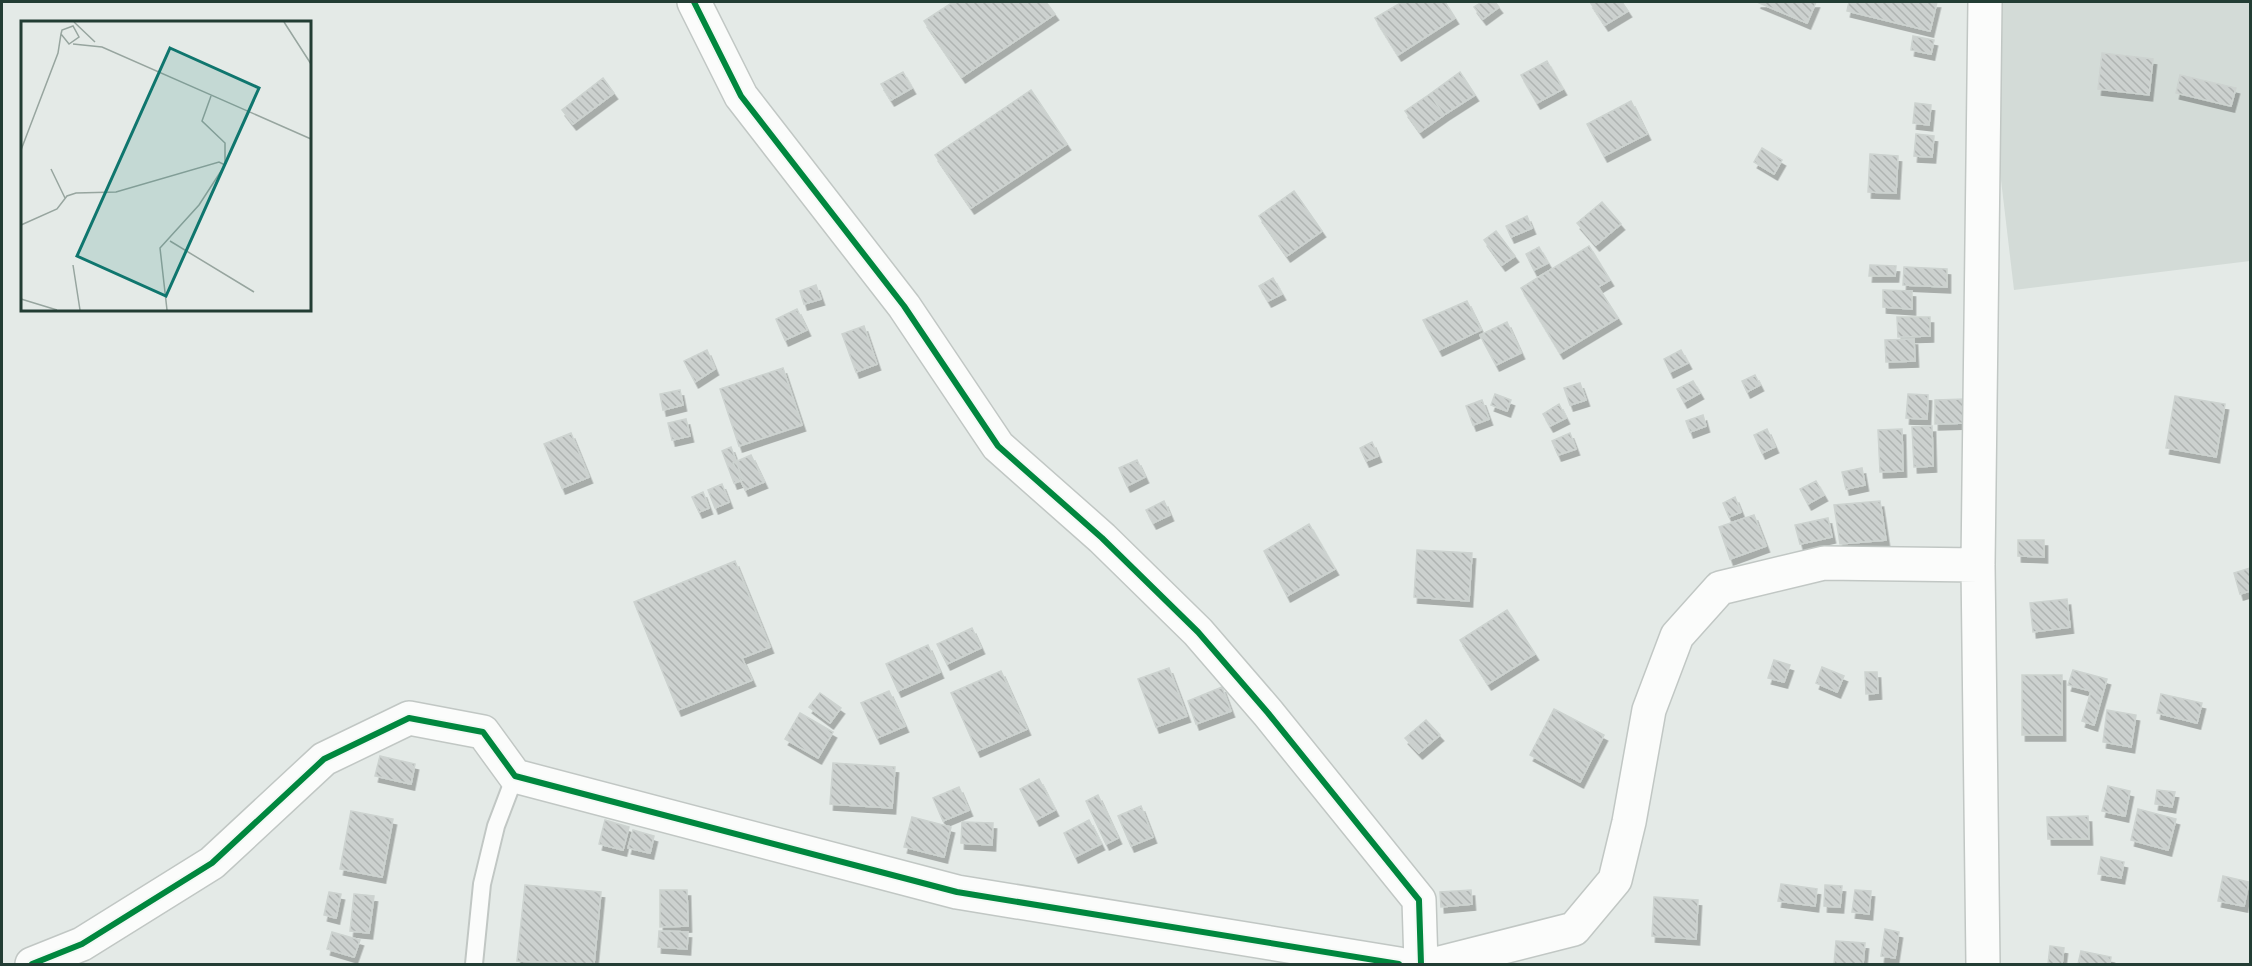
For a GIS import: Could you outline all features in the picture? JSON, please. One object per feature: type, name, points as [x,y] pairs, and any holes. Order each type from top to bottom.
[{"type":"street","points":[[694,2],[741,96],[904,306],[998,446],[1102,538],[1198,632],[1268,713],[1419,900],[1421,964]]},
{"type":"street","points":[[1983,964],[1978,565],[1984,2]]},
{"type":"street","points":[[1436,964],[1574,929],[1615,880],[1629,822],[1649,710],[1677,636],[1720,588],[1824,563],[1978,565]]},
{"type":"street","points":[[32,964],[82,944],[212,863],[324,759],[409,718],[483,732],[515,776],[957,892],[1399,964]]},
{"type":"lane","points":[[474,964],[482,884],[496,826],[515,776]]},
{"type":"shaded area","points":[[1980,2],[2250,2],[2250,261],[2014,290]]},
{"type":"building","points":[[953,2],[1046,2],[1055,14],[962,77],[924,21]]},
{"type":"building","points":[[1402,2],[1445,2],[1455,18],[1398,55],[1375,18]]},
{"type":"building","points":[[1482,2],[1495,2],[1499,7],[1483,19],[1474,7]]},
{"type":"building","points":[[1590,2],[1622,2],[1628,11],[1605,25]]},
{"type":"building","points":[[1757,2],[1816,2],[1807,23]]},
{"type":"building","points":[[1849,2],[1937,2],[1930,31],[1847,11]]},
{"type":"building","points":[[1913,36],[1934,40],[1931,54],[1911,50]]},
{"type":"building","points":[[2102,53],[2153,59],[2149,95],[2098,89]]},
{"type":"building","points":[[1547,61],[1563,89],[1537,103],[1521,75]]},
{"type":"building","points":[[903,72],[912,88],[891,100],[881,84]]},
{"type":"building","points":[[1460,72],[1475,95],[1444,115],[1430,94]]},
{"type":"building","points":[[2180,75],[2236,88],[2231,106],[2176,93]]},
{"type":"building","points":[[603,78],[614,93],[573,124],[562,110]]},
{"type":"building","points":[[1031,90],[1067,144],[971,208],[935,155]]},
{"type":"building","points":[[1430,94],[1444,115],[1420,132],[1405,111]]},
{"type":"building","points":[[1631,101],[1647,134],[1604,156],[1587,124]]},
{"type":"building","points":[[1915,103],[1931,105],[1929,125],[1913,123]]},
{"type":"building","points":[[1916,134],[1934,136],[1932,157],[1914,156]]},
{"type":"building","points":[[1762,148],[1782,160],[1774,174],[1754,162]]},
{"type":"building","points":[[1870,154],[1898,156],[1896,193],[1868,192]]},
{"type":"building","points":[[1294,191],[1322,231],[1287,256],[1259,216]]},
{"type":"building","points":[[1602,202],[1621,224],[1596,245],[1577,223]]},
{"type":"building","points":[[1527,216],[1532,228],[1511,237],[1506,226]]},
{"type":"building","points":[[1496,231],[1515,256],[1502,265],[1484,240]]},
{"type":"building","points":[[1589,246],[1610,280],[1598,287],[1618,318],[1560,353],[1521,288]]},
{"type":"building","points":[[1539,247],[1548,263],[1534,270],[1526,254]]},
{"type":"building","points":[[1870,265],[1896,266],[1895,276],[1869,276]]},
{"type":"building","points":[[1904,267],[1947,269],[1947,287],[1903,285]]},
{"type":"building","points":[[1273,278],[1282,294],[1268,301],[1259,286]]},
{"type":"building","points":[[816,285],[821,299],[804,304],[800,291]]},
{"type":"building","points":[[1883,290],[1912,291],[1912,309],[1883,307]]},
{"type":"building","points":[[1467,301],[1481,330],[1439,350],[1423,320]]},
{"type":"building","points":[[797,309],[807,330],[785,340],[776,319]]},
{"type":"building","points":[[1897,317],[1930,317],[1930,336],[1898,337]]},
{"type":"building","points":[[1507,322],[1521,353],[1496,365],[1480,335]]},
{"type":"building","points":[[864,326],[877,364],[856,372],[842,334]]},
{"type":"building","points":[[1914,339],[1915,361],[1886,362],[1885,340]]},
{"type":"building","points":[[707,350],[715,369],[695,382],[684,361]]},
{"type":"building","points":[[1681,350],[1688,363],[1670,372],[1664,359]]},
{"type":"building","points":[[783,368],[802,425],[739,446],[720,389]]},
{"type":"building","points":[[1755,375],[1760,385],[1747,392],[1742,381]]},
{"type":"building","points":[[1693,381],[1700,393],[1684,402],[1677,389]]},
{"type":"building","points":[[1580,383],[1586,400],[1570,405],[1564,388]]},
{"type":"building","points":[[680,390],[683,405],[663,410],[660,394]]},
{"type":"building","points":[[1495,394],[1511,400],[1507,411],[1491,405]]},
{"type":"building","points":[[1908,394],[1928,395],[1927,419],[1906,418]]},
{"type":"building","points":[[2175,396],[2225,404],[2216,457],[2166,448]]},
{"type":"building","points":[[1966,399],[1967,423],[1935,424],[1935,400]]},
{"type":"building","points":[[1482,400],[1489,419],[1473,425],[1466,406]]},
{"type":"building","points":[[1559,404],[1566,418],[1550,426],[1543,414]]},
{"type":"building","points":[[1703,415],[1706,426],[1690,432],[1686,421]]},
{"type":"building","points":[[686,419],[690,436],[672,440],[668,423]]},
{"type":"building","points":[[1932,426],[1933,466],[1914,467],[1912,427]]},
{"type":"building","points":[[1767,429],[1775,447],[1762,453],[1754,435]]},
{"type":"building","points":[[1902,429],[1903,471],[1880,472],[1878,430]]},
{"type":"building","points":[[571,433],[589,477],[562,488],[544,444]]},
{"type":"building","points":[[1570,433],[1576,449],[1558,455],[1552,441]]},
{"type":"building","points":[[1372,442],[1378,456],[1366,461],[1360,448]]},
{"type":"building","points":[[731,447],[743,480],[734,483],[722,451]]},
{"type":"building","points":[[751,455],[764,482],[745,490],[733,463]]},
{"type":"building","points":[[1137,460],[1145,477],[1127,486],[1119,468]]},
{"type":"building","points":[[1862,468],[1865,485],[1846,489],[1842,472]]},
{"type":"building","points":[[1816,481],[1824,495],[1808,504],[1800,489]]},
{"type":"building","points":[[722,484],[729,502],[715,508],[708,490]]},
{"type":"building","points":[[703,492],[709,508],[699,512],[692,497]]},
{"type":"building","points":[[1735,497],[1741,512],[1729,517],[1723,503]]},
{"type":"building","points":[[1164,501],[1170,515],[1153,523],[1146,510]]},
{"type":"building","points":[[1880,501],[1886,540],[1840,544],[1834,505]]},
{"type":"building","points":[[1754,515],[1766,546],[1730,559],[1719,527]]},
{"type":"building","points":[[1828,518],[1832,537],[1800,544],[1795,525]]},
{"type":"building","points":[[1309,524],[1335,569],[1287,596],[1264,551]]},
{"type":"building","points":[[2018,540],[2044,540],[2044,557],[2018,556]]},
{"type":"building","points":[[1417,550],[1472,553],[1469,601],[1414,597]]},
{"type":"building","points":[[735,561],[770,647],[742,658],[752,680],[678,710],[634,602]]},
{"type":"building","points":[[2250,568],[2250,591],[2240,594],[2234,573]]},
{"type":"building","points":[[2067,599],[2070,627],[2033,632],[2030,603]]},
{"type":"building","points":[[1507,610],[1535,654],[1488,684],[1460,640]]},
{"type":"building","points":[[972,628],[981,648],[947,664],[937,644]]},
{"type":"building","points":[[928,645],[940,672],[898,691],[886,664]]},
{"type":"building","points":[[1774,660],[1790,665],[1784,682],[1768,678]]},
{"type":"building","points":[[1822,667],[1844,676],[1837,692],[1816,683]]},
{"type":"building","points":[[1169,668],[1187,716],[1156,727],[1138,679]]},
{"type":"building","points":[[2073,670],[2107,679],[2094,725],[2082,721],[2091,691],[2068,685]]},
{"type":"building","points":[[1001,671],[1027,729],[977,751],[951,693]]},
{"type":"building","points":[[1865,672],[1877,672],[1878,693],[1866,694]]},
{"type":"building","points":[[2022,675],[2062,675],[2062,735],[2022,735]]},
{"type":"building","points":[[1222,687],[1231,711],[1196,724],[1188,701]]},
{"type":"building","points":[[889,691],[905,726],[877,738],[861,703]]},
{"type":"building","points":[[820,693],[841,708],[830,723],[809,707]]},
{"type":"building","points":[[2161,694],[2202,703],[2197,723],[2157,713]]},
{"type":"building","points":[[1554,709],[1604,735],[1580,782],[1530,755]]},
{"type":"building","points":[[2107,710],[2136,715],[2131,747],[2103,742]]},
{"type":"building","points":[[800,713],[833,732],[818,758],[785,739]]},
{"type":"building","points":[[1426,720],[1440,735],[1419,753],[1405,738]]},
{"type":"building","points":[[380,756],[415,764],[411,784],[375,776]]},
{"type":"building","points":[[833,763],[895,767],[892,808],[830,804]]},
{"type":"building","points":[[1039,779],[1055,810],[1036,820],[1020,789]]},
{"type":"building","points":[[2108,786],[2130,791],[2125,816],[2102,811]]},
{"type":"building","points":[[959,787],[969,810],[943,821],[933,798]]},
{"type":"building","points":[[2157,790],[2175,792],[2172,807],[2155,804]]},
{"type":"building","points":[[1098,795],[1118,838],[1106,844],[1086,801]]},
{"type":"building","points":[[1141,806],[1153,837],[1131,846],[1118,816]]},
{"type":"building","points":[[2138,809],[2176,819],[2168,850],[2131,840]]},
{"type":"building","points":[[351,811],[393,819],[382,877],[340,869]]},
{"type":"building","points":[[2088,816],[2089,839],[2048,839],[2047,817]]},
{"type":"building","points":[[912,817],[951,827],[944,857],[904,847]]},
{"type":"building","points":[[605,820],[629,827],[623,850],[599,844]]},
{"type":"building","points":[[1089,820],[1101,844],[1075,857],[1064,833]]},
{"type":"building","points":[[962,822],[993,823],[992,845],[961,843]]},
{"type":"building","points":[[633,830],[654,836],[650,853],[628,848]]},
{"type":"building","points":[[2101,857],[2124,862],[2121,878],[2098,874]]},
{"type":"building","points":[[2223,876],[2249,882],[2244,906],[2218,901]]},
{"type":"building","points":[[1781,884],[1817,889],[1815,906],[1778,901]]},
{"type":"building","points":[[525,885],[601,892],[594,964],[517,961]]},
{"type":"building","points":[[1825,885],[1842,886],[1840,907],[1824,906]]},
{"type":"building","points":[[660,890],[687,890],[688,926],[660,927]]},
{"type":"building","points":[[1471,890],[1472,904],[1441,907],[1440,892]]},
{"type":"building","points":[[1855,890],[1871,891],[1869,914],[1852,912]]},
{"type":"building","points":[[329,892],[341,894],[336,918],[324,915]]},
{"type":"building","points":[[354,894],[374,896],[369,933],[350,931]]},
{"type":"building","points":[[1654,897],[1698,900],[1696,939],[1652,936]]},
{"type":"building","points":[[1885,929],[1899,932],[1895,958],[1881,956]]},
{"type":"building","points":[[659,931],[688,932],[687,949],[658,947]]},
{"type":"building","points":[[332,932],[360,940],[354,957],[327,949]]},
{"type":"building","points":[[1836,941],[1865,943],[1863,964],[1834,964]]},
{"type":"building","points":[[2050,946],[2064,948],[2062,964],[2048,964]]},
{"type":"building","points":[[2081,951],[2111,957],[2110,964],[2078,964]]},
{"type":"cycle path","points":[[694,2],[741,96],[904,306],[998,446],[1102,538],[1198,632],[1268,713],[1419,900],[1421,964]]},
{"type":"cycle path","points":[[32,964],[82,944],[212,863],[324,759],[409,718],[483,732],[515,776],[957,892],[1399,964]]}]
